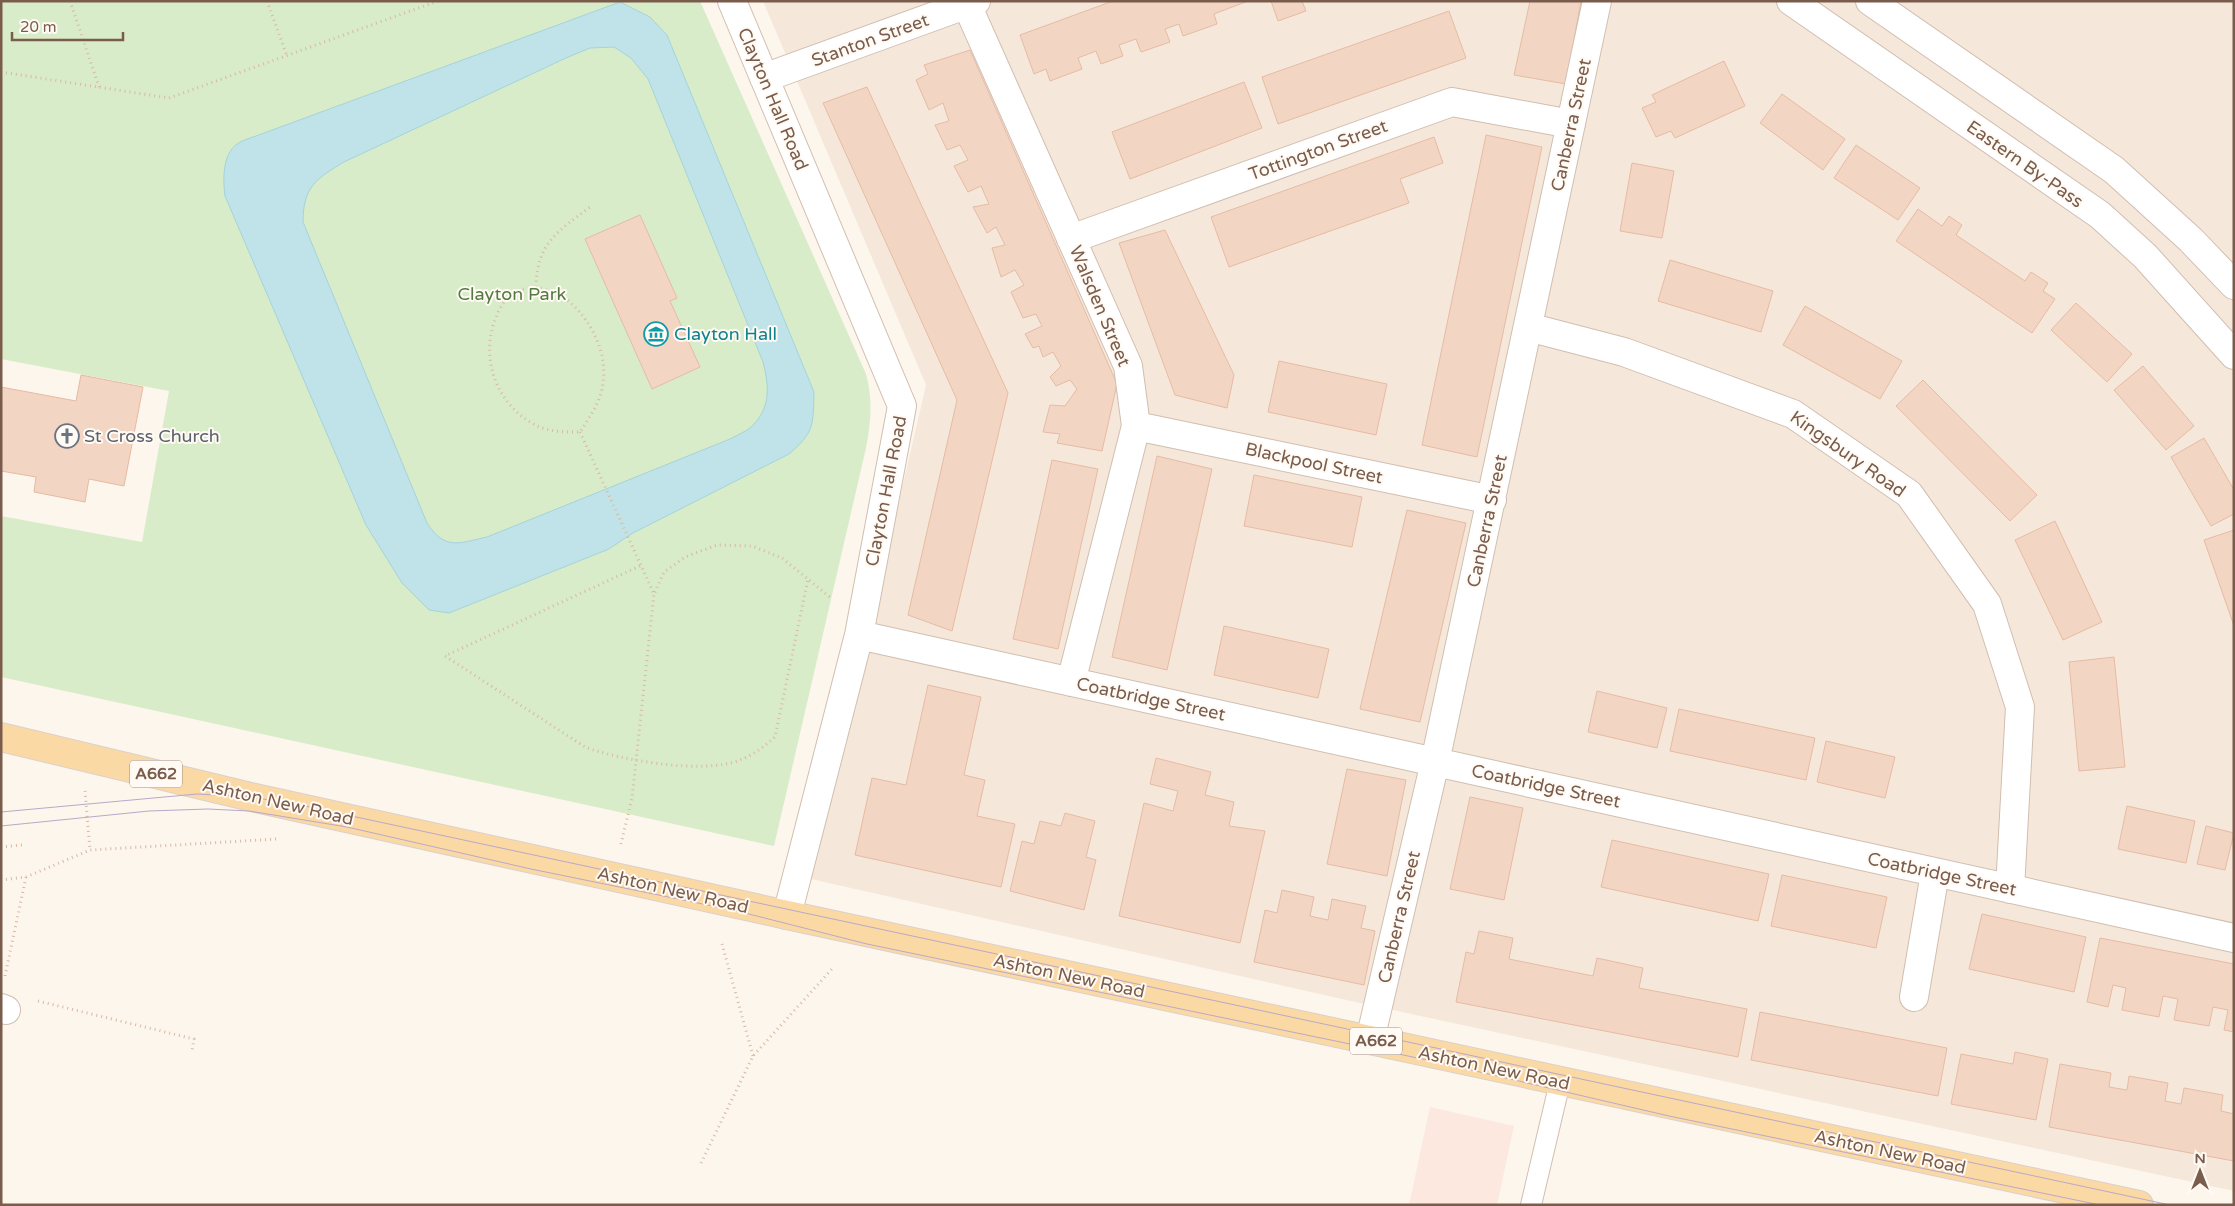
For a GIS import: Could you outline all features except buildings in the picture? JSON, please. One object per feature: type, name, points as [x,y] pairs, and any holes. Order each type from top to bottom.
[{"type":"main road","name":"Ashton New Road","points":[[1,737],[251,797],[787,915],[2139,1205]]},
{"type":"street","name":"Clayton Hall Road","points":[[732,1],[902,406],[860,629],[787,915]]},
{"type":"street","name":"Canberra Street","points":[[1370,1040],[1435,762],[1598,1]]},
{"type":"street","name":"Eastern By-Pass","points":[[1791,1],[2100,215],[2157,269],[2234,355]]},
{"type":"street","points":[[1870,1],[2114,170],[2191,240],[2234,285]]},
{"type":"street","name":"Stanton Street","points":[[764,78],[972,3]]},
{"type":"street","name":"Walsden Street","points":[[972,3],[1071,239],[1128,366],[1136,426],[1071,682]]},
{"type":"street","name":"Tottington Street","points":[[1071,239],[1452,102],[1571,124]]},
{"type":"street","name":"Kingsbury Road","points":[[1528,327],[1624,352],[1794,414],[1908,494],[1987,604],[2020,708],[2010,889]]},
{"type":"street","name":"Blackpool Street","points":[[1136,426],[1492,500]]},
{"type":"street","name":"Coatbridge Street","points":[[860,629],[1071,682],[2234,938]]},
{"type":"street","points":[[1914,997],[1935,872]]},
{"type":"lane","points":[[1531,1205],[1560,1082]]},
{"type":"path","points":[[70,1],[98,87]]},
{"type":"path","points":[[267,1],[287,56]]},
{"type":"path","points":[[1,72],[169,98],[438,1]]},
{"type":"path","points":[[536,287],[537,265],[547,243],[590,207]]},
{"type":"path","points":[[536,287],[560,295],[580,312],[594,332],[602,357],[603,383],[594,412],[580,432],[557,432],[532,424],[509,406],[494,379],[489,351],[492,327],[501,306],[516,291],[536,287]]},
{"type":"path","points":[[580,432],[654,594]]},
{"type":"path","points":[[613,876],[632,798],[654,594],[664,572],[685,557],[717,546],[752,546],[782,558],[860,629]]},
{"type":"path","points":[[640,566],[445,656],[585,747],[609,756],[673,766],[707,766],[738,761],[764,748],[774,736],[808,580]]},
{"type":"path","points":[[83,756],[90,850]]},
{"type":"path","points":[[1,880],[26,878],[90,850],[282,838]]},
{"type":"path","points":[[1,847],[22,845]]},
{"type":"path","points":[[3,982],[26,878]]},
{"type":"path","points":[[722,944],[753,1056]]},
{"type":"path","points":[[702,1163],[753,1056],[832,969]]},
{"type":"path","points":[[13,1006],[194,1040],[192,1051]]},
{"type":"shaded area","points":[[763,1],[2234,1],[2234,1191],[1351,1001],[811,879],[926,385]]},
{"type":"shaded area","points":[[1430,1107],[1514,1126],[1497,1205],[1409,1205]]},
{"type":"green space","name":"Clayton Park","points":[[1,1],[700,1],[866,374],[870,392],[870,420],[866,448],[774,846],[1,677],[1,516],[142,542],[169,391],[1,359]]},
{"type":"water","points":[[620,2],[650,17],[667,35],[814,392],[811,427],[804,440],[789,454],[631,534],[609,549],[449,613],[429,610],[402,583],[366,525],[225,196],[224,175],[226,161],[232,149],[244,140]],"holes":[[[614,47],[631,58],[648,79],[763,362],[767,387],[766,403],[763,411],[751,427],[730,439],[487,537],[460,543],[447,541],[440,538],[427,523],[303,222],[305,200],[313,185],[319,179],[344,162],[566,58],[590,48]]]},
{"type":"tram line","points":[[1,812],[197,794],[251,797],[300,805],[2170,1205]]},
{"type":"tram line","points":[[1,826],[149,811],[208,809],[249,811],[347,827],[531,869],[737,911],[867,944],[1437,1062],[1669,1116],[2100,1205]]},
{"type":"place","name":"Clayton Hall","points":[[656,334]]},
{"type":"place","name":"St Cross Church","points":[[67,436]]}]
